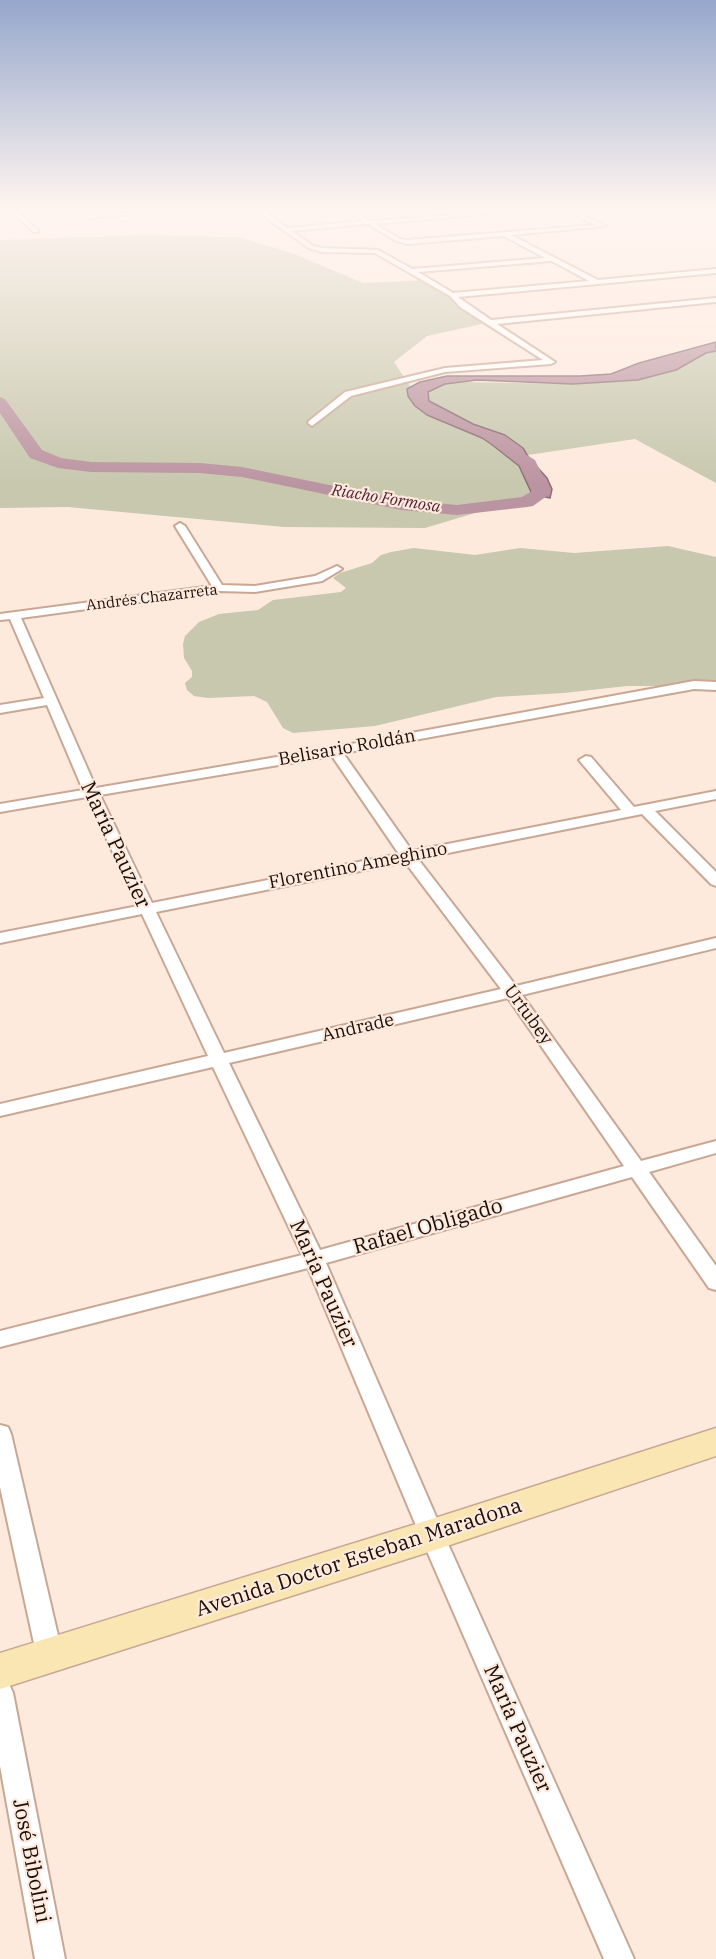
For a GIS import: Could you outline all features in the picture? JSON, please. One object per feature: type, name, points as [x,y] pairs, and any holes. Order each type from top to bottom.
[{"type":"main road","name":"Avenida Doctor Esteban Maradona","points":[[0,1671],[432,1535],[716,1442]]},
{"type":"street","points":[[312,423],[348,394],[445,370],[551,362],[459,301]]},
{"type":"street","points":[[491,322],[701,301]]},
{"type":"street","points":[[180,526],[219,588]]},
{"type":"street","name":"Andrés Chazarreta","points":[[7,616],[219,588],[255,589],[318,579],[337,569]]},
{"type":"street","name":"María Pauzier","points":[[7,616],[51,701],[145,909],[314,1259],[618,1959]]},
{"type":"street","name":"Belisario Roldán","points":[[0,808],[335,751],[694,685],[716,686]]},
{"type":"street","points":[[0,709],[51,701]]},
{"type":"street","name":"Urtubey","points":[[335,751],[408,856],[513,992],[716,1282]]},
{"type":"street","points":[[586,760],[631,813]]},
{"type":"street","name":"Florentino Ameghino","points":[[0,938],[408,856],[647,811],[716,795]]},
{"type":"street","points":[[647,811],[716,881]]},
{"type":"street","name":"Andrade","points":[[0,1110],[716,943]]},
{"type":"street","name":"Rafael Obligado","points":[[0,1339],[314,1259],[716,1147]]},
{"type":"street","points":[[0,1434],[50,1657]]},
{"type":"street","name":"José Bibolini","points":[[0,1693],[50,1959]]},
{"type":"green space","points":[[0,301],[460,301],[491,322],[427,336],[394,362],[420,401],[502,443],[542,493],[425,528],[284,527],[68,507],[0,508]]},
{"type":"green space","points":[[716,351],[716,483],[635,439],[528,455],[523,448],[505,435],[473,424],[429,401],[428,392],[445,384],[461,382],[573,384],[638,380],[676,370],[706,353]]},
{"type":"green space","points":[[668,546],[716,557],[716,686],[627,686],[496,697],[375,726],[293,733],[283,728],[267,702],[254,696],[208,698],[194,696],[187,690],[185,683],[192,677],[192,671],[184,658],[183,644],[185,636],[199,622],[219,614],[258,610],[273,600],[341,592],[346,588],[333,578],[340,573],[372,563],[381,555],[391,552],[414,548],[475,555],[520,548],[574,553]]},
{"type":"shaded area","points":[[716,342],[716,351],[706,353],[676,370],[638,380],[573,384],[477,380],[445,384],[428,392],[429,401],[473,424],[505,435],[523,448],[547,478],[552,489],[550,498],[532,494],[519,466],[491,444],[427,415],[415,406],[408,396],[407,389],[420,382],[447,376],[611,374],[639,363]]},
{"type":"waterway","name":"Riacho Formosa","points":[[0,402],[36,454],[58,463],[91,467],[200,468],[242,472],[402,505],[457,510],[527,502],[542,493],[527,460]]}]
